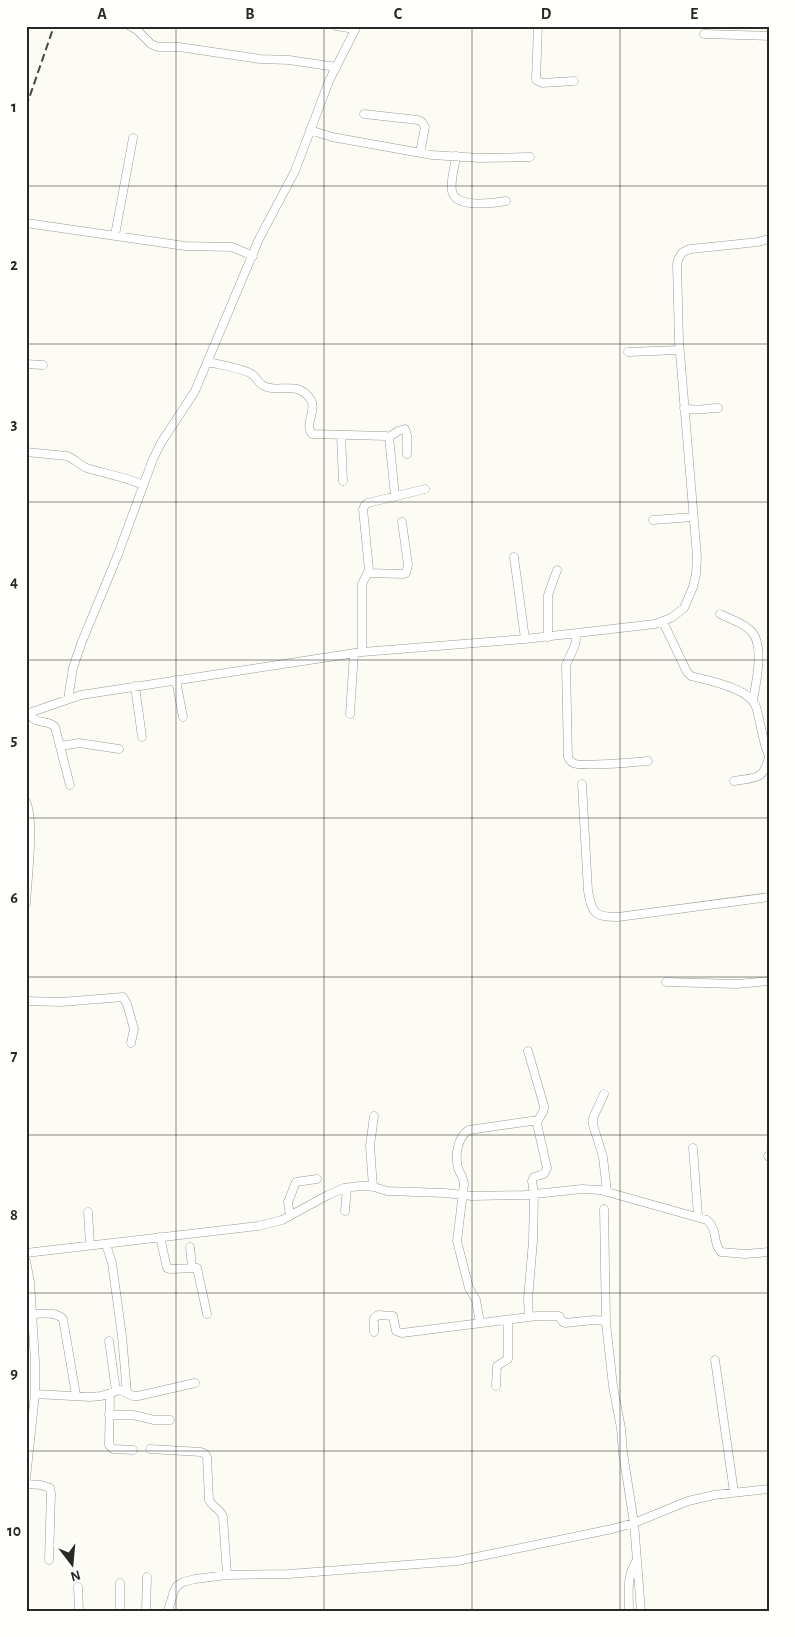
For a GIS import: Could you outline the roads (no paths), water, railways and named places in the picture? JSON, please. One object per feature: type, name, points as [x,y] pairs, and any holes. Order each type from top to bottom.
[{"type":"street","points":[[130,26],[158,48],[184,48],[260,59],[289,60],[336,68]]},
{"type":"street","points":[[68,699],[73,668],[81,644],[161,443],[195,391],[267,223],[295,171],[336,68],[356,28],[336,26]]},
{"type":"street","points":[[538,26],[536,80],[542,83],[574,81]]},
{"type":"street","points":[[704,34],[769,36]]},
{"type":"street","points":[[364,114],[422,122],[425,127],[420,153]]},
{"type":"street","points":[[310,130],[332,137],[439,156],[480,158],[530,157]]},
{"type":"street","points":[[115,235],[134,138]]},
{"type":"street","points":[[456,156],[451,188],[458,200],[478,204],[506,200]]},
{"type":"street","points":[[26,223],[185,246],[232,247],[253,256]]},
{"type":"street","points":[[70,785],[55,727],[51,724],[34,720],[27,713],[81,695],[358,652],[548,637],[663,622],[684,608],[696,574],[697,557],[679,350],[677,264],[681,253],[691,248],[758,242],[769,239]]},
{"type":"street","points":[[628,352],[679,350]]},
{"type":"street","points":[[208,362],[250,373],[263,386],[287,387],[302,392],[310,399],[312,404],[309,431],[312,434],[389,437],[404,429],[407,435],[406,454]]},
{"type":"street","points":[[26,364],[43,366]]},
{"type":"street","points":[[684,408],[694,411],[704,408],[718,408]]},
{"type":"street","points":[[341,435],[343,481]]},
{"type":"street","points":[[389,437],[395,496]]},
{"type":"street","points":[[26,452],[67,456],[86,467],[122,476],[143,485]]},
{"type":"street","points":[[350,714],[358,652],[362,584],[368,573],[369,566],[363,509],[368,503],[425,489]]},
{"type":"street","points":[[653,520],[693,517]]},
{"type":"street","points":[[368,573],[406,573],[408,566],[402,522]]},
{"type":"street","points":[[514,558],[525,639]]},
{"type":"street","points":[[548,637],[548,595],[557,570]]},
{"type":"street","points":[[720,614],[751,631],[754,635],[759,659],[753,700],[765,749],[769,757],[763,774],[734,781]]},
{"type":"street","points":[[663,622],[687,672],[691,676],[743,692],[753,700]]},
{"type":"street","points":[[577,634],[575,645],[566,665],[568,757],[570,762],[575,764],[648,762]]},
{"type":"street","points":[[759,659],[769,658]]},
{"type":"street","points":[[176,680],[183,717]]},
{"type":"street","points":[[135,686],[142,737]]},
{"type":"street","points":[[61,746],[79,743],[119,749]]},
{"type":"street","points":[[582,784],[588,891],[590,906],[595,913],[603,917],[618,917],[769,897]]},
{"type":"street","points":[[26,802],[29,811],[26,904]]},
{"type":"street","points":[[666,982],[737,984],[769,981]]},
{"type":"street","points":[[26,1001],[61,1002],[124,996],[134,1029],[131,1043]]},
{"type":"street","points":[[480,1323],[476,1300],[469,1288],[457,1241],[464,1180],[458,1166],[459,1142],[463,1134],[475,1129],[538,1120],[544,1113],[544,1106],[528,1051]]},
{"type":"street","points":[[604,1094],[593,1118],[593,1125],[603,1157],[607,1192]]},
{"type":"street","points":[[373,1187],[370,1146],[374,1116]]},
{"type":"street","points":[[529,1317],[528,1299],[534,1194],[532,1179],[544,1174],[547,1168],[538,1120]]},
{"type":"street","points":[[693,1148],[698,1216]]},
{"type":"street","points":[[290,1216],[288,1202],[296,1182],[317,1179]]},
{"type":"street","points":[[26,1253],[258,1226],[282,1220],[328,1195],[347,1188],[360,1186],[388,1191],[472,1196],[534,1194],[582,1189],[607,1192],[707,1220],[715,1228],[718,1248],[721,1252],[769,1253]]},
{"type":"street","points":[[345,1211],[347,1188]]},
{"type":"street","points":[[604,1209],[606,1321],[613,1386],[621,1428],[634,1523],[641,1611]]},
{"type":"street","points":[[88,1212],[90,1245]]},
{"type":"street","points":[[160,1237],[168,1268],[198,1268],[207,1314]]},
{"type":"street","points":[[106,1244],[112,1263],[122,1336],[127,1393]]},
{"type":"street","points":[[190,1247],[192,1267]]},
{"type":"street","points":[[26,1261],[30,1282],[35,1394],[30,1406],[26,1478]]},
{"type":"street","points":[[32,1314],[56,1314],[63,1319],[76,1395]]},
{"type":"street","points":[[374,1332],[374,1318],[378,1315],[394,1316],[396,1331],[402,1332],[529,1317],[559,1316],[565,1323],[594,1320],[606,1321]]},
{"type":"street","points":[[496,1386],[497,1366],[508,1359],[508,1320]]},
{"type":"street","points":[[109,1341],[113,1392],[109,1415],[109,1445],[110,1448],[118,1450],[134,1450]]},
{"type":"street","points":[[715,1360],[734,1492]]},
{"type":"street","points":[[35,1394],[90,1397],[120,1390],[133,1396],[138,1396],[196,1383]]},
{"type":"street","points":[[109,1415],[133,1415],[154,1420],[170,1420]]},
{"type":"street","points":[[150,1449],[201,1452],[207,1457],[209,1500],[221,1512],[223,1517],[227,1575]]},
{"type":"street","points":[[26,1484],[50,1488],[49,1560]]},
{"type":"street","points":[[168,1611],[174,1591],[183,1582],[227,1575],[289,1574],[457,1561],[612,1529],[634,1523],[688,1501],[714,1495],[769,1488]]},
{"type":"street","points":[[629,1611],[629,1579],[631,1569],[637,1560]]},
{"type":"street","points":[[146,1611],[147,1577]]},
{"type":"street","points":[[120,1584],[120,1611]]},
{"type":"street","points":[[78,1587],[79,1611]]},
{"type":"railway","points":[[26,107],[54,26]]}]
